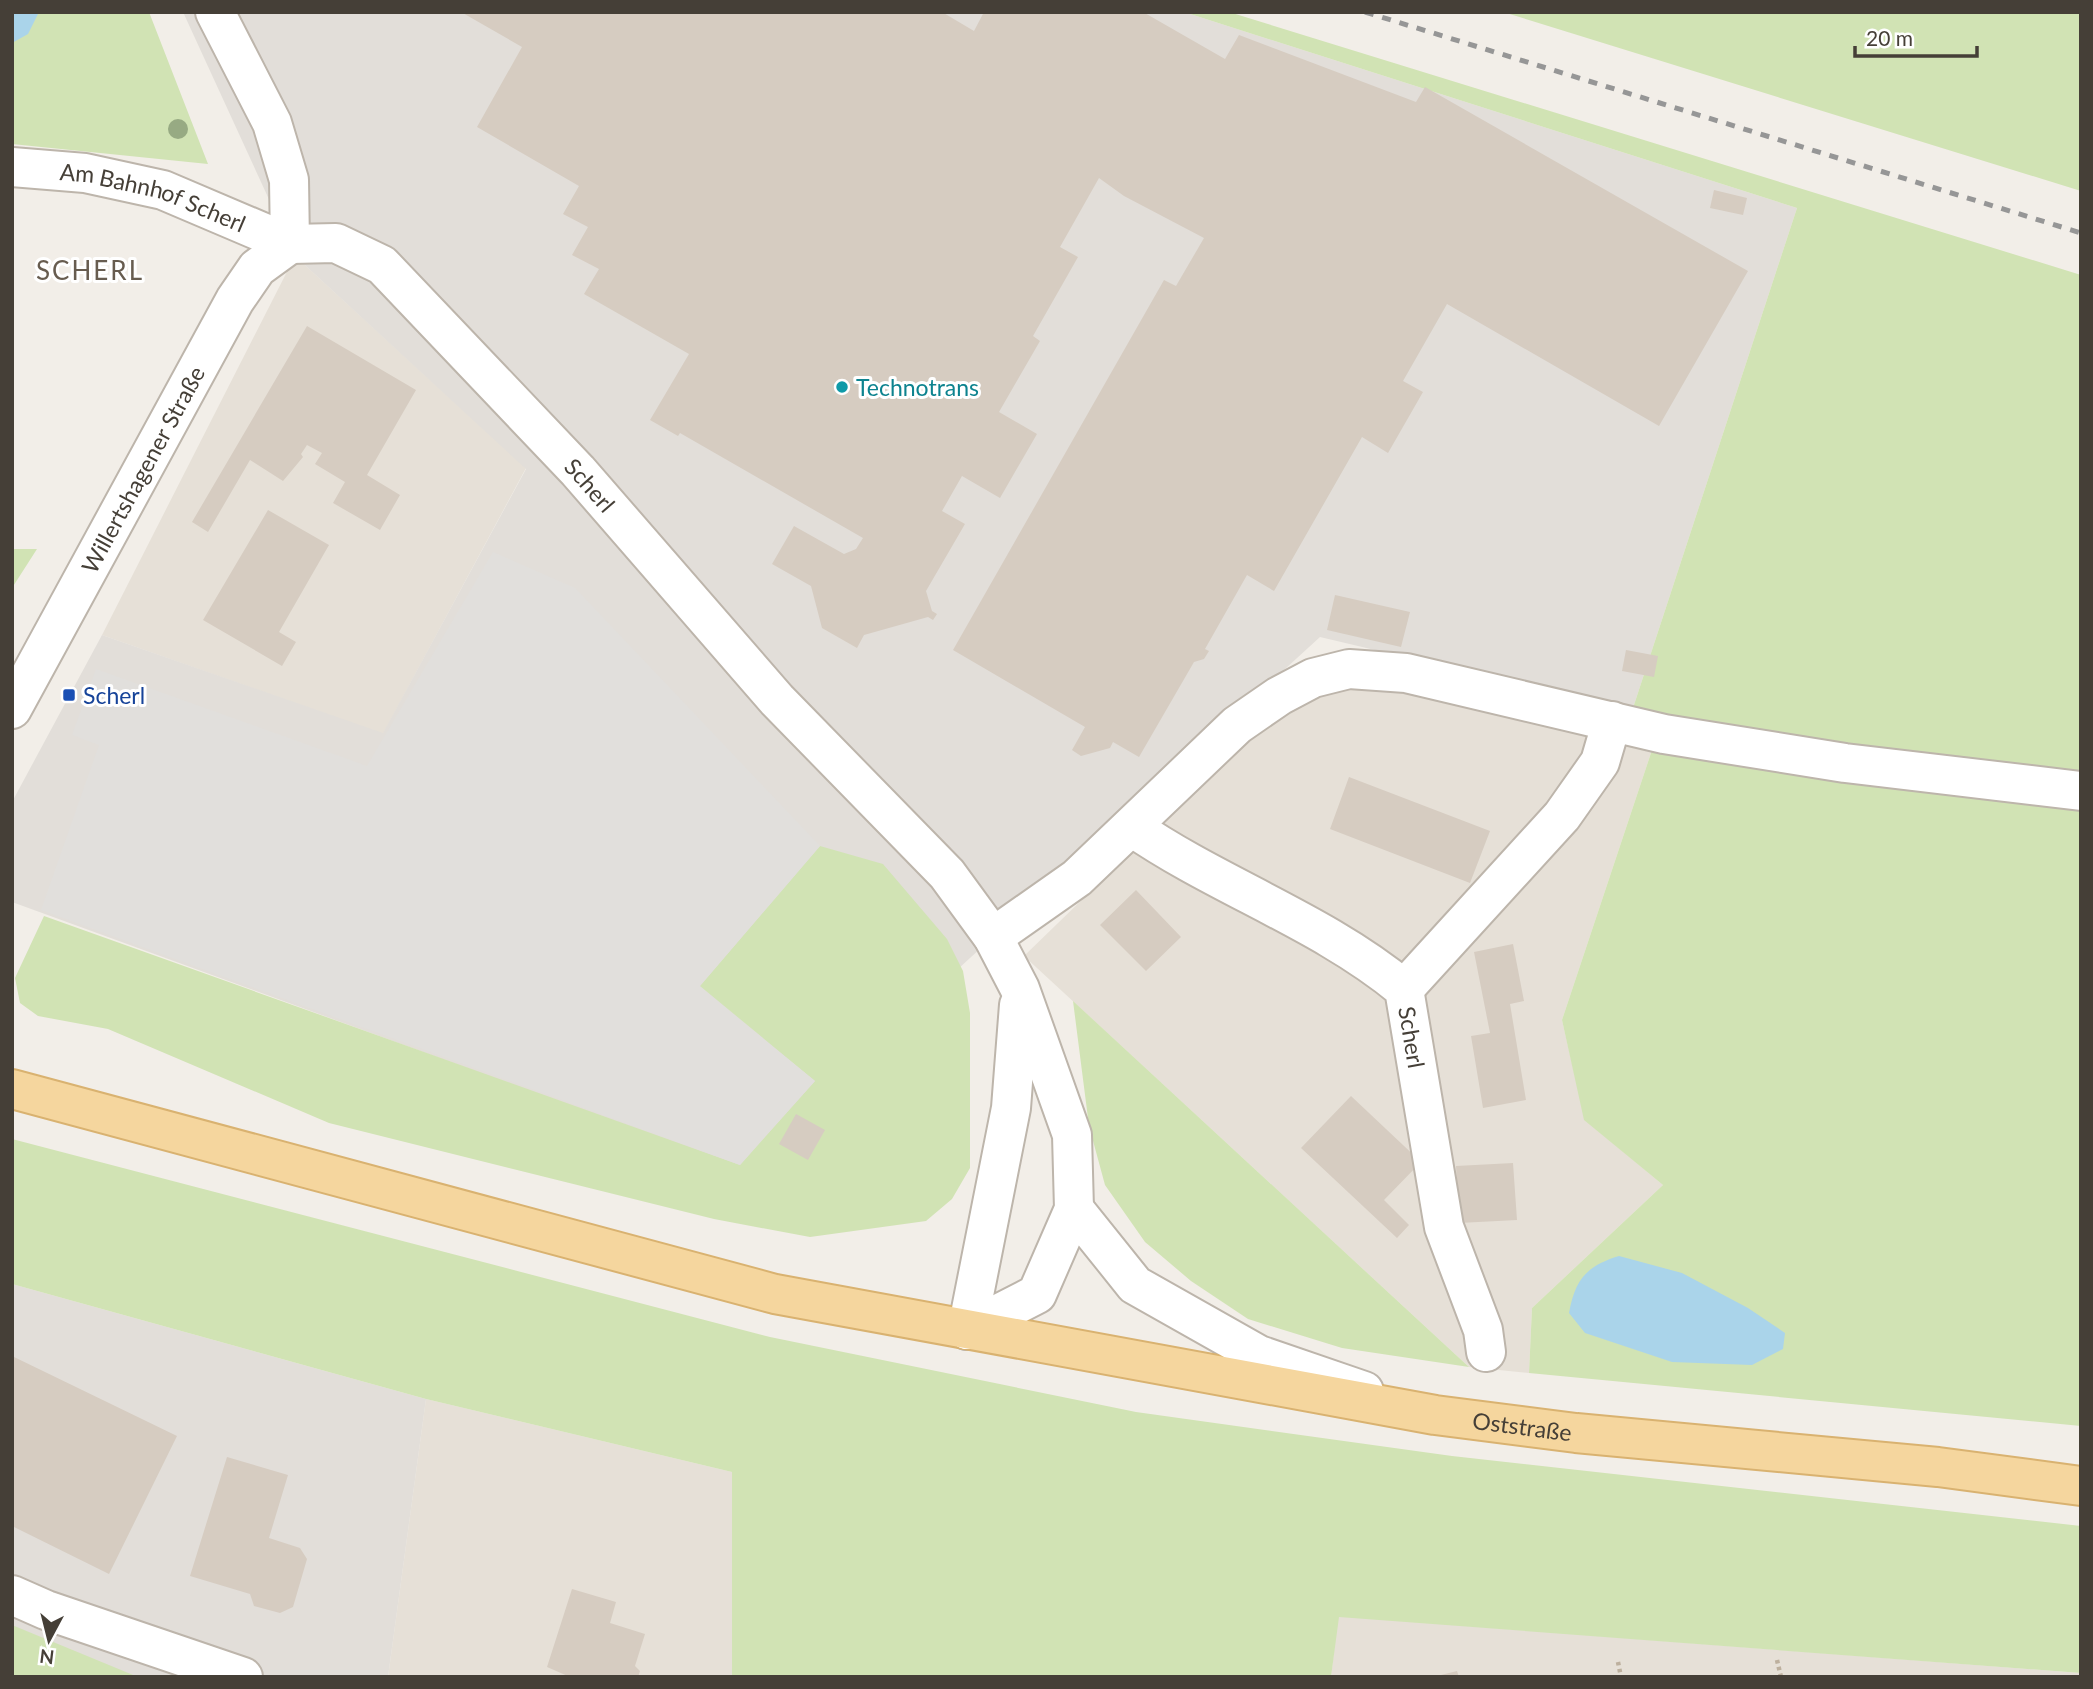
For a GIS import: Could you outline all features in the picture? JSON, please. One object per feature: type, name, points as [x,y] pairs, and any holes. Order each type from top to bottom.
[{"type":"main road","name":"Oststraße","points":[[12,1089],[775,1294],[1436,1415],[1576,1433],[1938,1467],[2081,1486]]},
{"type":"street","points":[[215,12],[272,123],[289,180],[290,244]]},
{"type":"street","name":"Am Bahnhof Scherl","points":[[12,167],[85,173],[163,190],[290,244]]},
{"type":"street","name":"Scherl","points":[[290,244],[337,243],[382,265],[578,471],[777,700],[947,874],[993,937],[1020,989],[1072,1135],[1074,1209],[1037,1294],[967,1330]]},
{"type":"street","name":"Willertshagener Straße","points":[[12,709],[236,300],[257,268],[290,244]]},
{"type":"street","points":[[993,937],[1077,878],[1237,725],[1279,696],[1313,678],[1349,669],[1406,673],[1664,734],[1845,763],[2081,791]]},
{"type":"street","points":[[1404,989],[1562,816],[1600,762],[1612,721]]},
{"type":"street","name":"Scherl","points":[[1132,827],[1163,849],[1345,945],[1404,989],[1444,1227],[1483,1330],[1486,1352]]},
{"type":"street","points":[[967,1330],[1011,1108],[1020,989]]},
{"type":"street","points":[[1074,1209],[1135,1285],[1259,1354],[1436,1415]]},
{"type":"street","points":[[12,1595],[46,1611],[243,1677]]},
{"type":"path","points":[[1777,1660],[1781,1677]]},
{"type":"path","points":[[1618,1662],[1621,1677]]},
{"type":"shaded area","points":[[183,12],[1184,12],[1797,208],[1632,711],[1320,637],[741,1168],[12,902],[12,802],[102,635],[383,733],[526,469],[295,256]]},
{"type":"shaded area","points":[[295,256],[526,468],[383,734],[102,635]]},
{"type":"shaded area","points":[[493,552],[575,588],[820,846],[700,986],[815,1081],[740,1165],[41,910],[99,745],[72,735],[96,669],[367,766]]},
{"type":"shaded area","points":[[1320,669],[1653,747],[1562,1020],[1585,1120],[1663,1185],[1532,1308],[1529,1373],[1469,1367],[1024,956]]},
{"type":"shaded area","points":[[12,1284],[426,1399],[388,1677],[12,1677]]},
{"type":"shaded area","points":[[426,1399],[732,1472],[732,1677],[388,1677]]},
{"type":"shaded area","points":[[1338,1616],[2081,1673],[2081,1677],[1331,1677]]},
{"type":"green space","points":[[12,12],[149,12],[208,164],[12,144]]},
{"type":"green space","points":[[1184,12],[1229,12],[2081,275],[2081,772],[1852,746],[1632,711],[1797,208]]},
{"type":"green space","points":[[1503,12],[2081,12],[2081,191]]},
{"type":"green space","points":[[12,549],[37,549],[12,588]]},
{"type":"green space","points":[[1653,747],[2081,808],[2081,1426],[1529,1373],[1532,1308],[1663,1185],[1584,1120],[1562,1020]]},
{"type":"green space","points":[[820,846],[883,864],[947,939],[963,971],[970,1013],[970,1168],[952,1199],[926,1221],[810,1237],[714,1219],[329,1123],[108,1029],[38,1016],[20,1003],[15,978],[44,916],[740,1165],[815,1081],[699,987]]},
{"type":"green space","points":[[1073,1001],[1469,1367],[1342,1348],[1248,1319],[1191,1281],[1145,1242],[1105,1185],[1089,1126]]},
{"type":"green space","points":[[12,1139],[770,1337],[1136,1412],[1452,1456],[2081,1526],[2081,1673],[1339,1617],[1331,1677],[732,1677],[732,1472],[426,1399],[12,1284]]},
{"type":"green space","points":[[12,1625],[138,1677],[12,1677]]},
{"type":"water","points":[[12,12],[38,14],[28,34],[12,43]]},
{"type":"water","points":[[1619,1256],[1682,1273],[1748,1308],[1785,1333],[1783,1349],[1752,1365],[1672,1362],[1585,1333],[1569,1313],[1575,1292],[1590,1270]]},
{"type":"building","name":"Technotrans","points":[[461,12],[942,12],[974,31],[984,12],[1143,12],[1225,59],[1239,35],[1416,102],[1425,87],[1748,271],[1659,426],[1447,304],[1403,381],[1423,392],[1388,453],[1362,437],[1274,591],[1247,575],[1205,649],[1209,651],[1204,659],[1194,662],[1139,757],[1113,742],[1110,748],[1081,756],[1072,750],[1085,727],[953,650],[1164,280],[1176,286],[1204,238],[1124,196],[1099,178],[1060,247],[1078,257],[1033,336],[1040,341],[999,412],[1037,434],[1000,498],[962,476],[942,511],[965,524],[926,591],[932,611],[937,614],[933,620],[928,617],[864,635],[857,648],[822,628],[811,586],[772,564],[794,526],[844,554],[856,549],[863,538],[680,433],[678,436],[650,420],[689,354],[584,294],[599,269],[572,255],[588,227],[563,214],[579,186],[477,127],[522,47]]},
{"type":"building","points":[[1714,190],[1747,198],[1743,215],[1710,208]]},
{"type":"building","points":[[307,326],[416,390],[367,475],[400,495],[380,530],[333,503],[345,482],[315,464],[322,453],[307,445],[301,454],[303,457],[283,481],[250,460],[208,532],[192,522]]},
{"type":"building","points":[[268,510],[329,545],[279,632],[296,642],[282,666],[203,620]]},
{"type":"building","points":[[1335,595],[1410,612],[1401,647],[1327,630]]},
{"type":"building","points":[[1626,650],[1658,656],[1654,677],[1622,671]]},
{"type":"building","points":[[1349,777],[1490,831],[1470,883],[1330,829]]},
{"type":"building","points":[[1136,890],[1181,937],[1146,971],[1100,925]]},
{"type":"building","points":[[1513,944],[1524,1001],[1510,1004],[1526,1100],[1483,1108],[1471,1036],[1490,1033],[1474,952]]},
{"type":"building","points":[[1351,1096],[1421,1162],[1384,1200],[1409,1225],[1397,1238],[1301,1148]]},
{"type":"building","points":[[796,1114],[825,1130],[808,1160],[779,1144]]},
{"type":"building","points":[[1513,1163],[1517,1220],[1459,1223],[1456,1166]]},
{"type":"building","points":[[12,1356],[177,1436],[109,1574],[12,1526]]},
{"type":"building","points":[[227,1457],[288,1475],[269,1538],[300,1548],[307,1559],[293,1607],[280,1613],[254,1606],[250,1594],[190,1576]]},
{"type":"building","points":[[572,1589],[616,1602],[610,1623],[645,1634],[635,1666],[640,1671],[638,1677],[570,1677],[547,1667]]},
{"type":"building","points":[[1457,1671],[1459,1677],[1437,1677],[1437,1676]]},
{"type":"railway","points":[[1365,12],[2081,233]]},
{"type":"place","name":"Technotrans","points":[[842,387]]},
{"type":"place","name":"Scherl","points":[[69,695]]},
{"type":"district","name":"SCHERL","points":[[90,270]]}]
